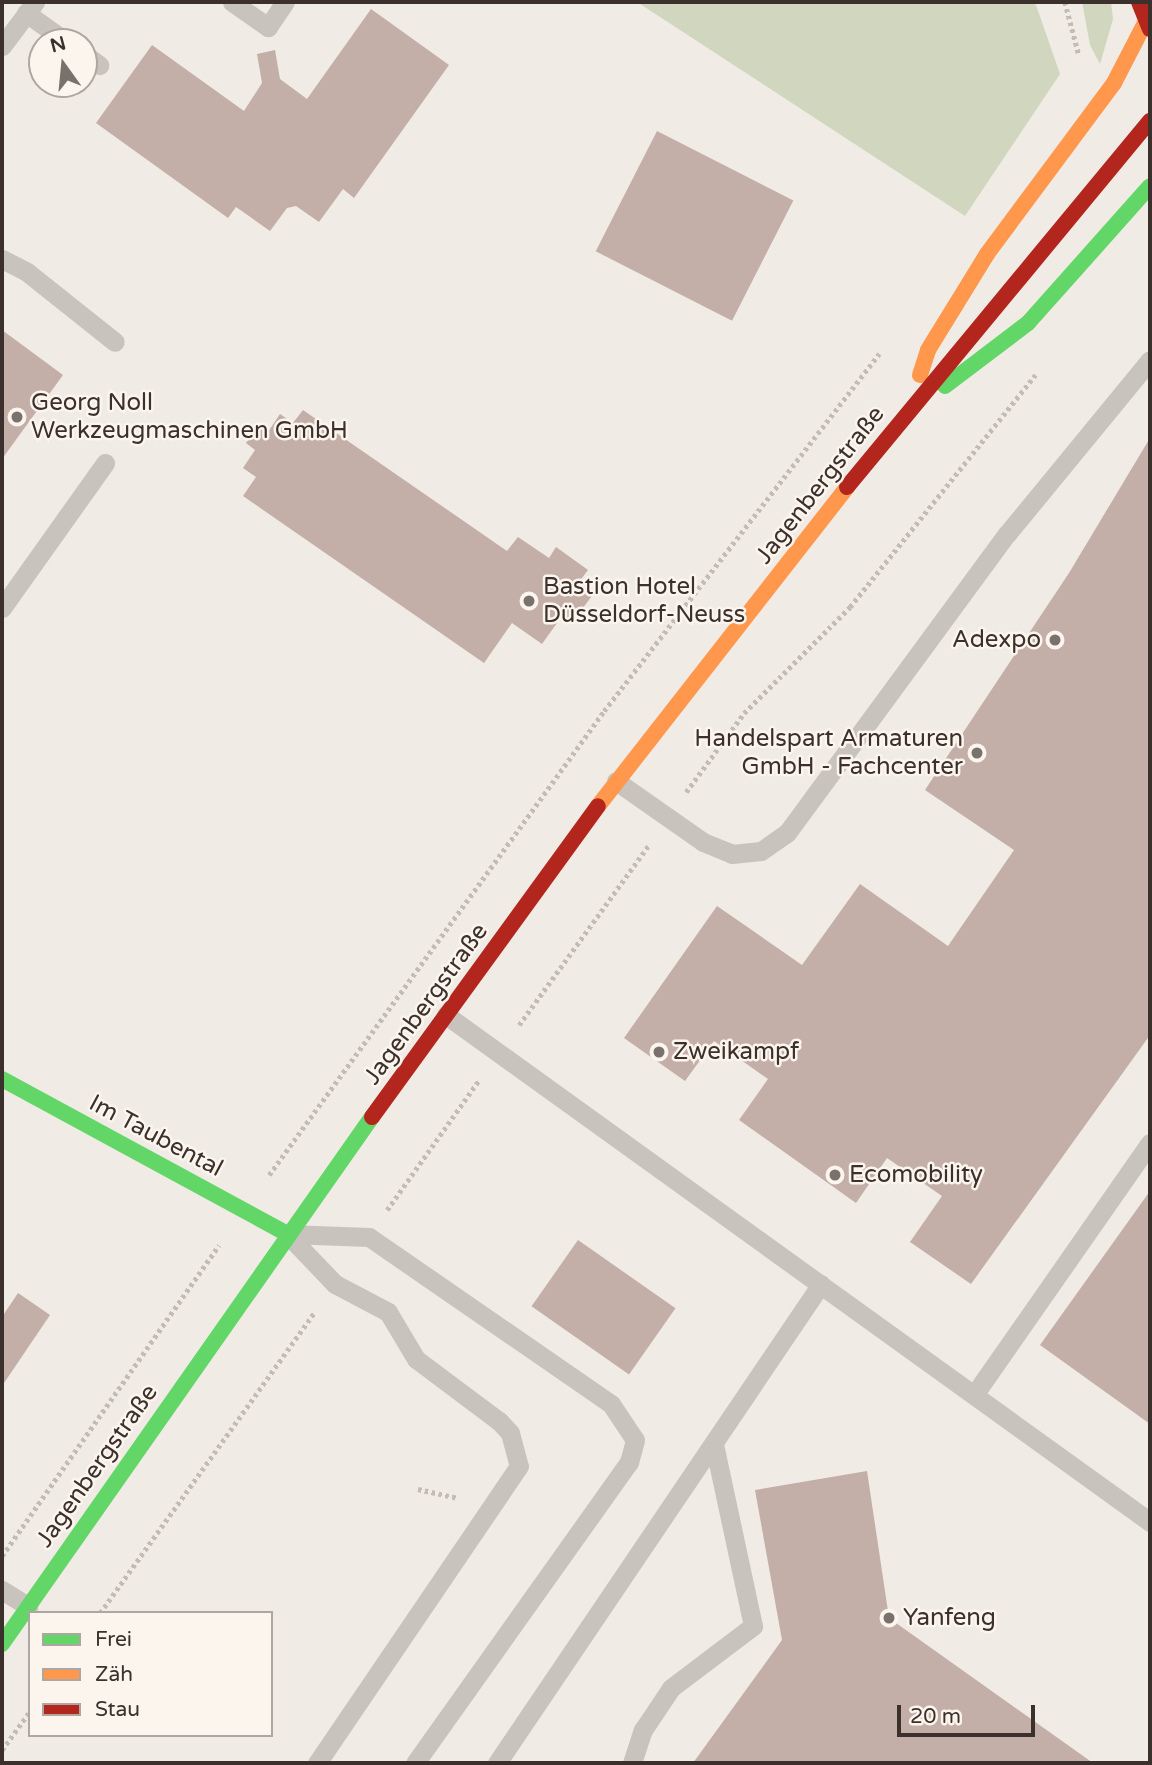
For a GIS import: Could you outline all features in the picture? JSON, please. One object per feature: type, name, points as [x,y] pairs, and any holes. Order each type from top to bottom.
[{"type":"street","points":[[1139,2],[1148,25]]},
{"type":"street","name":"Jagenbergstraße","points":[[910,407],[935,339],[987,254],[1114,83],[1148,25]]},
{"type":"street","name":"Jagenbergstraße","points":[[2,1644],[287,1234],[616,781],[910,407],[1150,121]]},
{"type":"street","name":"Jagenbergstraße","points":[[910,407],[978,365],[1028,323],[1150,186]]},
{"type":"street","name":"Im Taubental","points":[[2,1079],[287,1234]]},
{"type":"lane","points":[[232,2],[268,27],[285,2]]},
{"type":"lane","points":[[2,46],[30,7],[52,28]]},
{"type":"lane","points":[[2,259],[27,272],[115,342]]},
{"type":"lane","points":[[616,781],[668,818],[732,854],[761,851],[787,833],[1007,534],[1150,360]]},
{"type":"lane","points":[[2,608],[105,463]]},
{"type":"lane","points":[[446,1014],[1150,1522]]},
{"type":"lane","points":[[974,1395],[1150,1143]]},
{"type":"lane","points":[[287,1234],[369,1237],[611,1404],[635,1440],[629,1462],[415,1763]]},
{"type":"lane","points":[[287,1234],[335,1284],[388,1312],[416,1359],[499,1421],[510,1433],[519,1466],[317,1763]]},
{"type":"lane","points":[[498,1763],[821,1284]]},
{"type":"lane","points":[[632,1763],[643,1730],[671,1688],[753,1626],[714,1444]]},
{"type":"lane","points":[[2,1590],[28,1606]]},
{"type":"path","points":[[369,1237],[727,733],[850,607],[1044,364]]},
{"type":"path","points":[[101,1611],[335,1284]]},
{"type":"path","points":[[2,1750],[28,1714]]},
{"type":"green space","points":[[637,2],[1030,2],[1036,5],[1060,74],[965,216]]},
{"type":"green space","points":[[1082,2],[1111,2],[1113,19],[1100,64],[1090,45]]},
{"type":"building","points":[[371,9],[449,65],[354,198],[343,189],[319,222],[296,206],[287,208],[270,231],[236,207],[228,218],[96,123],[152,45],[244,111],[262,83],[257,54],[275,50],[280,79],[307,99]]},
{"type":"building","points":[[657,131],[793,200],[732,321],[596,251]]},
{"type":"building","name":"Georg Noll Werkzeugmaschinen GmbH","points":[[2,330],[63,375],[2,459]]},
{"type":"building","points":[[303,410],[507,551],[518,537],[549,558],[556,547],[588,570],[579,582],[594,593],[572,623],[562,616],[542,644],[512,623],[484,663],[243,496],[256,477],[243,468],[255,450],[246,443],[259,425],[268,432],[280,414],[293,423]]},
{"type":"building","points":[[1150,438],[1150,1035],[971,1284],[910,1242],[942,1196],[887,1158],[856,1203],[739,1120],[768,1079],[714,1041],[685,1081],[624,1038],[717,906],[802,965],[860,884],[948,946],[1014,850],[925,790],[1069,573]]},
{"type":"building","points":[[1150,1191],[1150,1424],[1040,1345]]},
{"type":"building","points":[[578,1240],[675,1308],[629,1375],[532,1306]]},
{"type":"building","points":[[18,1293],[50,1315],[2,1386],[2,1317]]},
{"type":"building","points":[[867,1471],[889,1618],[1093,1763],[693,1763],[782,1640],[755,1490]]},
{"type":"traffic: fast","points":[[945,386],[1028,323],[1150,186]]},
{"type":"traffic: fast","points":[[2,1079],[287,1234]]},
{"type":"traffic: fast","points":[[2,1644],[372,1117]]},
{"type":"traffic: slow","points":[[920,375],[928,350],[987,254],[1114,83],[1146,21]]},
{"type":"traffic: slow","points":[[598,806],[847,487]]},
{"type":"traffic: jam","points":[[1139,2],[1150,29]]},
{"type":"traffic: jam","points":[[847,487],[1150,121]]},
{"type":"traffic: jam","points":[[372,1117],[598,806]]},
{"type":"place","name":"Georg Noll Werkzeugmaschinen GmbH","points":[[17,417]]},
{"type":"place","name":"Bastion Hotel Düsseldorf-Neuss","points":[[529,601]]},
{"type":"place","name":"Adexpo","points":[[1055,640]]},
{"type":"place","name":"Handelspart Armaturen GmbH - Fachcenter","points":[[977,753]]},
{"type":"place","name":"Zweikampf","points":[[659,1052]]},
{"type":"place","name":"Ecomobility","points":[[835,1175]]},
{"type":"place","name":"Yanfeng","points":[[889,1618]]}]
